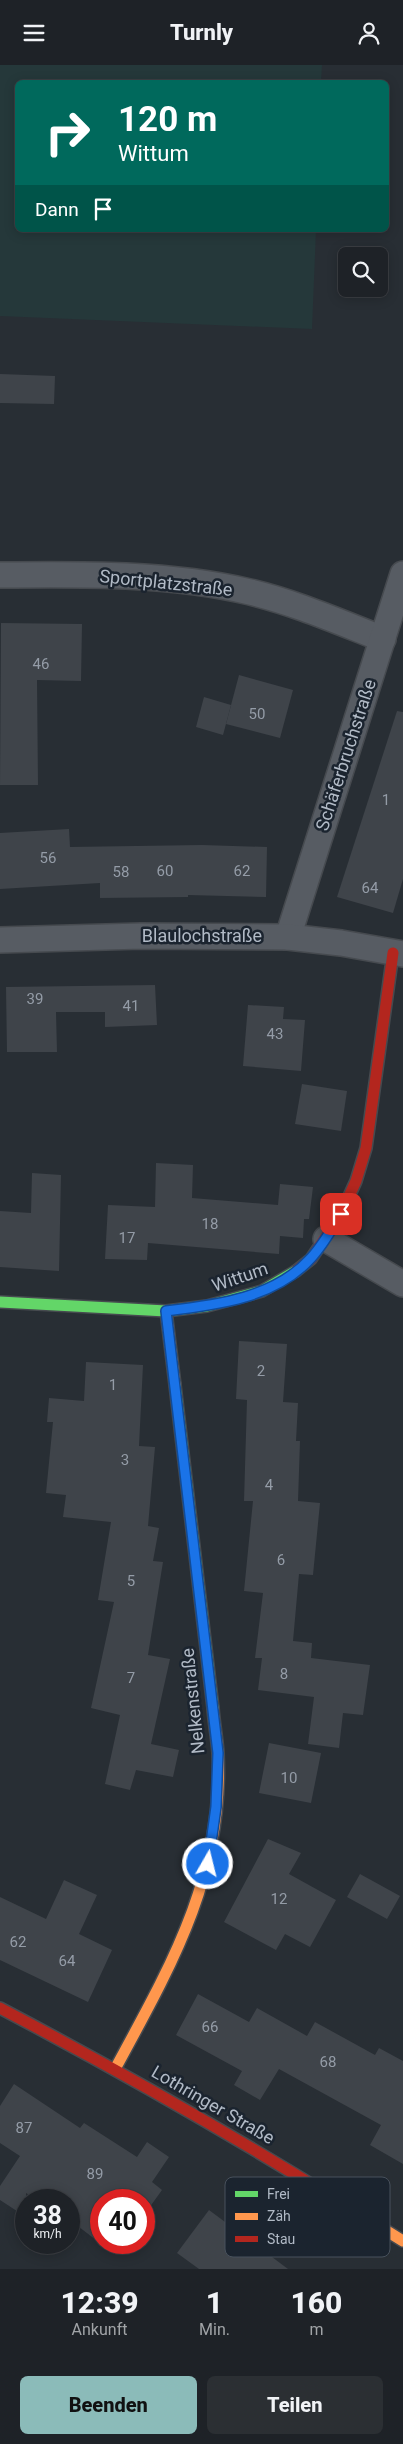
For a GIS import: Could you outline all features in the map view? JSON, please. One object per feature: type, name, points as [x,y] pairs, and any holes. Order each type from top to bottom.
[{"type":"street","name":"Schäferbruchstraße","points":[[288,937],[403,574]]},
{"type":"street","name":"Sportplatzstraße","points":[[0,575],[77,575],[195,582],[250,592],[309,609],[383,639]]},
{"type":"street","name":"Blaulochstraße","points":[[0,940],[141,936],[288,937],[341,943],[398,954]]},
{"type":"street","name":"Wittum","points":[[0,1302],[166,1311],[207,1306],[262,1291],[289,1277],[310,1259],[326,1239],[356,1181],[366,1149],[398,954]]},
{"type":"street","points":[[326,1239],[403,1284]]},
{"type":"street","name":"Nelkenstraße","points":[[115,2069],[172,1960],[195,1907],[208,1864],[216,1807],[218,1753],[166,1311]]},
{"type":"street","name":"Lothringer Straße","points":[[0,2008],[115,2069],[252,2147],[300,2177]]},
{"type":"street","name":"Lothringer Straße","points":[[390,2233],[403,2241]]},
{"type":"shaded area","points":[[0,65],[322,65],[321,80],[15,80],[15,232],[316,232],[312,329],[0,316]]},
{"type":"building","points":[[0,374],[55,376],[54,404],[0,403]]},
{"type":"building","points":[[1,623],[82,624],[81,681],[37,680],[38,785],[0,785]]},
{"type":"building","points":[[239,675],[293,690],[280,738],[226,724]]},
{"type":"building","points":[[204,697],[231,705],[223,735],[196,727]]},
{"type":"building","points":[[397,711],[403,712],[403,879],[393,913],[337,897]]},
{"type":"building","points":[[69,829],[70,847],[202,845],[267,847],[266,897],[188,895],[188,897],[100,898],[100,883],[0,889],[0,833]]},
{"type":"building","points":[[155,985],[157,1025],[105,1027],[105,1012],[56,1012],[57,1052],[7,1052],[6,987]]},
{"type":"building","points":[[248,1005],[284,1007],[283,1019],[305,1020],[301,1071],[243,1066]]},
{"type":"building","points":[[302,1084],[347,1091],[341,1131],[295,1124]]},
{"type":"building","points":[[156,1163],[193,1165],[192,1198],[278,1205],[280,1184],[313,1187],[309,1219],[304,1219],[303,1238],[280,1236],[279,1254],[148,1243],[147,1260],[105,1259],[108,1205],[155,1207]]},
{"type":"building","points":[[32,1173],[61,1175],[59,1271],[0,1267],[0,1211],[31,1213]]},
{"type":"building","points":[[239,1341],[287,1344],[283,1402],[298,1403],[296,1441],[300,1441],[298,1501],[320,1503],[313,1575],[299,1574],[293,1641],[312,1643],[311,1658],[370,1665],[363,1715],[343,1713],[339,1748],[308,1744],[314,1697],[258,1690],[262,1658],[255,1658],[263,1593],[244,1591],[253,1501],[244,1501],[247,1400],[236,1399]]},
{"type":"building","points":[[86,1362],[143,1365],[139,1446],[155,1447],[148,1526],[159,1528],[153,1561],[163,1562],[148,1655],[170,1659],[151,1744],[179,1750],[173,1777],[136,1770],[130,1790],[105,1784],[120,1715],[91,1708],[114,1602],[98,1600],[111,1522],[63,1517],[66,1495],[46,1493],[53,1422],[47,1422],[49,1398],[84,1401]]},
{"type":"building","points":[[269,1743],[321,1753],[311,1803],[259,1793]]},
{"type":"building","points":[[268,1839],[301,1853],[289,1874],[336,1900],[310,1947],[285,1934],[276,1950],[224,1922]]},
{"type":"building","points":[[360,1874],[400,1896],[387,1919],[347,1897]]},
{"type":"building","points":[[64,1880],[97,1895],[79,1934],[112,1950],[88,2002],[0,1960],[0,1897],[46,1919]]},
{"type":"building","points":[[198,1994],[249,2022],[257,2008],[307,2036],[315,2022],[375,2055],[379,2048],[403,2061],[403,2164],[370,2145],[381,2125],[279,2069],[260,2100],[234,2085],[242,2071],[176,2035]]},
{"type":"building","points":[[14,2084],[80,2128],[84,2123],[137,2157],[147,2142],[169,2157],[152,2182],[162,2190],[155,2200],[155,2189],[90,2189],[90,2235],[80,2228],[80,2189],[15,2189],[15,2210],[0,2200],[0,2186],[20,2156],[0,2143],[0,2106]]},
{"type":"building","points":[[209,2210],[225,2222],[225,2257],[272,2257],[288,2269],[199,2269],[177,2253]]},
{"type":"traffic: fast","points":[[0,1302],[166,1311],[207,1306],[262,1291],[296,1271]]},
{"type":"traffic: fast","points":[[175,1385],[213,1708]]},
{"type":"traffic: slow","points":[[166,1311],[175,1385]]},
{"type":"traffic: slow","points":[[115,2069],[174,1956],[190,1918],[203,1879],[212,1839],[218,1797],[218,1753],[213,1708]]},
{"type":"traffic: slow","points":[[390,2233],[403,2241]]},
{"type":"traffic: jam","points":[[296,1271],[311,1259],[341,1214],[356,1181],[366,1148],[393,953]]},
{"type":"traffic: jam","points":[[0,2008],[172,2102],[299,2177]]},
{"type":"route","points":[[208,1864],[216,1807],[218,1753],[166,1311],[207,1306],[238,1299],[262,1291],[289,1277],[310,1259],[326,1239],[341,1214]]}]
